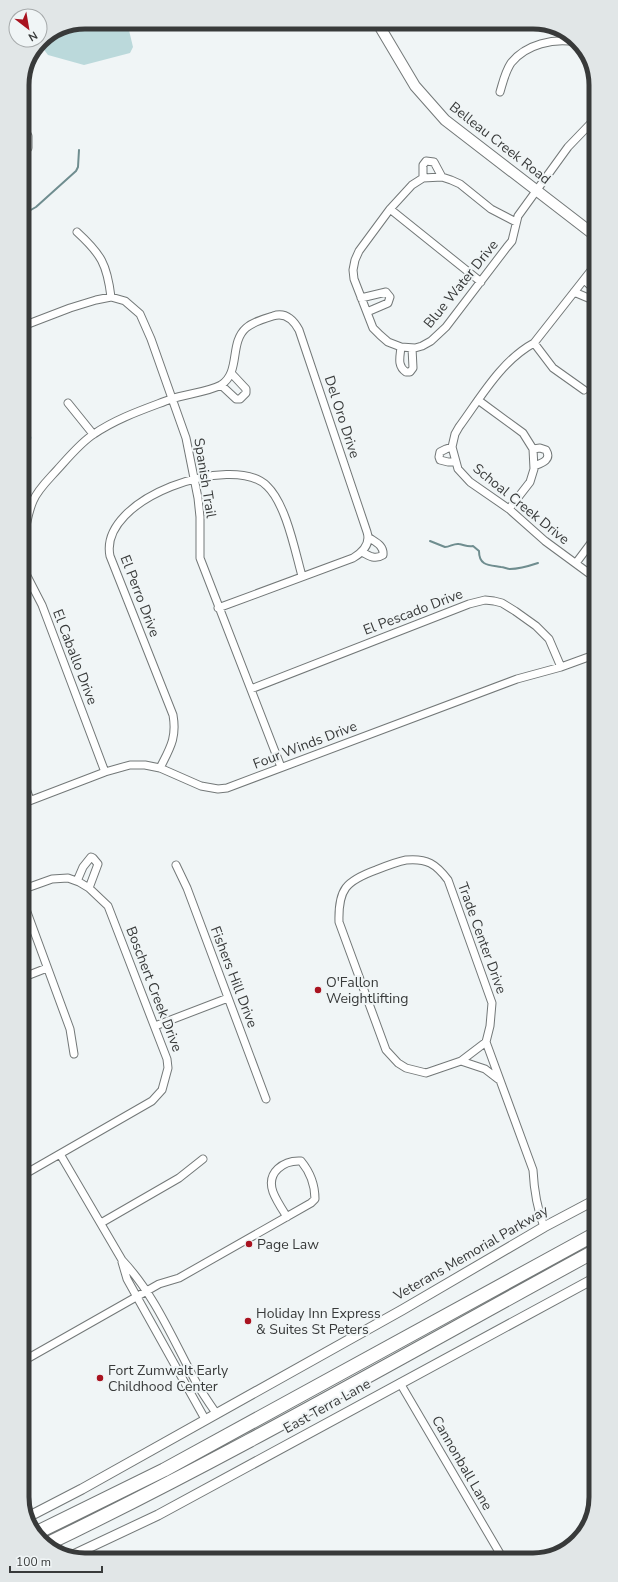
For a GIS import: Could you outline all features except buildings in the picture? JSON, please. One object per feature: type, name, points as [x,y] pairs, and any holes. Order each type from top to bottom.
[{"type":"highway","points":[[41,1531],[170,1466],[589,1237]]},
{"type":"highway","points":[[52,1542],[143,1497],[589,1254]]},
{"type":"main road","name":"Belleau Creek Road","points":[[381,29],[406,73],[433,108],[462,134],[589,231]]},
{"type":"street","points":[[500,92],[504,75],[512,63],[523,53],[537,46],[550,42],[566,40]]},
{"type":"street","name":"Blue Water Drive","points":[[423,178],[404,192],[390,209],[359,251],[353,270],[354,279],[373,328],[388,342],[401,347],[412,348],[422,346],[440,335],[512,241],[518,216],[568,147],[589,125]]},
{"type":"street","points":[[442,177],[434,162],[431,160],[426,161],[423,165],[423,178],[442,177],[460,184],[492,209],[516,222]]},
{"type":"street","points":[[390,209],[481,282]]},
{"type":"street","points":[[29,324],[70,308],[111,297],[109,280],[103,262],[93,247],[77,232]]},
{"type":"street","points":[[452,448],[455,434],[459,426],[501,370],[524,349],[534,343],[589,273]]},
{"type":"street","points":[[584,280],[589,284]]},
{"type":"street","points":[[361,298],[386,292],[390,297],[388,303],[367,312]]},
{"type":"street","points":[[574,292],[589,298]]},
{"type":"street","name":"Spanish Trail","points":[[111,297],[125,301],[140,314],[173,398],[186,438],[195,479],[200,517],[200,558],[218,608],[281,767]]},
{"type":"street","name":"Del Oro Drive","points":[[232,374],[239,338],[245,329],[254,323],[279,314],[285,315],[294,321],[299,330],[368,537],[379,544],[382,548],[383,555],[379,558],[372,558],[362,552]]},
{"type":"street","points":[[534,343],[553,368],[584,390]]},
{"type":"street","points":[[401,347],[400,363],[401,368],[406,372],[410,372],[413,368],[412,348]]},
{"type":"street","points":[[29,513],[33,500],[47,481],[93,434],[120,420],[173,398],[223,383],[232,374],[246,389],[246,394],[244,397],[236,399],[223,383]]},
{"type":"street","points":[[478,400],[524,432],[533,449],[534,466],[530,482],[509,509]]},
{"type":"street","points":[[68,403],[93,434]]},
{"type":"street","name":"Schoal Creek Drive","points":[[456,462],[444,462],[440,460],[440,452],[452,448],[456,462],[458,469],[470,482],[509,509],[545,541],[589,573]]},
{"type":"street","points":[[533,449],[540,448],[546,450],[548,453],[548,458],[546,461],[534,466]]},
{"type":"street","name":"El Perro Drive","points":[[160,768],[173,743],[175,726],[173,715],[110,556],[110,540],[113,531],[120,520],[136,506],[157,492],[195,479],[232,475],[258,480],[266,485],[273,493],[284,515],[302,576]]},
{"type":"street","points":[[218,608],[353,558],[362,552],[366,546],[368,537]]},
{"type":"street","points":[[576,563],[589,546]]},
{"type":"street","name":"El Caballo Drive","points":[[29,580],[42,605],[105,772]]},
{"type":"street","name":"El Pescado Drive","points":[[251,689],[469,604],[485,600],[502,603],[536,626],[549,639],[561,667]]},
{"type":"street","name":"Four Winds Drive","points":[[29,801],[105,772],[130,766],[160,768],[201,786],[218,789],[227,788],[517,679],[561,667],[589,657]]},
{"type":"street","points":[[77,881],[86,861],[90,857],[93,858],[98,864],[90,888]]},
{"type":"street","name":"Trade Center Drive","points":[[414,859],[427,861],[440,870],[448,880],[492,1003],[490,1026],[486,1042],[461,1061],[426,1073],[417,1072],[398,1063],[386,1050],[339,922],[340,900],[349,883],[354,879],[394,863],[414,859]]},
{"type":"street","name":"Fishers Hill Drive","points":[[176,865],[187,888],[266,1099]]},
{"type":"street","name":"Boschert Creek Drive","points":[[29,887],[52,879],[68,878],[90,888],[108,906],[155,1026],[167,1059],[168,1068],[162,1090],[152,1102],[29,1171]]},
{"type":"street","points":[[29,918],[70,1029],[74,1054]]},
{"type":"street","points":[[29,975],[47,968]]},
{"type":"street","points":[[155,1026],[228,998]]},
{"type":"street","points":[[486,1042],[533,1170],[538,1210],[544,1227]]},
{"type":"street","points":[[461,1061],[485,1069],[499,1080]]},
{"type":"street","points":[[60,1154],[122,1260],[135,1274],[147,1291],[196,1382],[216,1413]]},
{"type":"street","points":[[100,1223],[179,1178],[203,1160]]},
{"type":"street","points":[[29,1358],[159,1284],[179,1278],[287,1217],[315,1199],[315,1190],[307,1168],[301,1161],[285,1164],[279,1167],[273,1175],[271,1183],[273,1192],[287,1217]]},
{"type":"street","name":"Veterans Memorial Parkway","points":[[32,1515],[82,1489],[402,1310],[544,1227],[589,1203]]},
{"type":"street","points":[[122,1260],[127,1279],[205,1419]]},
{"type":"street","name":"East Terra Lane","points":[[78,1553],[158,1515],[589,1282]]},
{"type":"street","points":[[123,1305],[143,1308]]},
{"type":"street","name":"Cannonball Lane","points":[[400,1383],[500,1553]]},
{"type":"shaded area","points":[[129,29],[133,47],[130,53],[84,65],[48,55],[43,49],[48,48],[48,43],[54,38],[74,30]]},
{"type":"shaded area","points":[[29,432],[32,438],[29,441]]},
{"type":"waterway","points":[[29,211],[36,207],[76,171],[78,167],[79,150]]},
{"type":"waterway","points":[[430,541],[445,547],[457,544],[473,546],[479,551],[481,560],[489,565],[514,569],[538,563]]},
{"type":"place","name":"O'Fallon Weightlifting","points":[[318,990]]},
{"type":"place","name":"Page Law","points":[[249,1244]]},
{"type":"place","name":"Holiday Inn Express & Suites St Peters","points":[[248,1321]]},
{"type":"place","name":"Fort Zumwalt Early Childhood Center","points":[[100,1378]]}]
